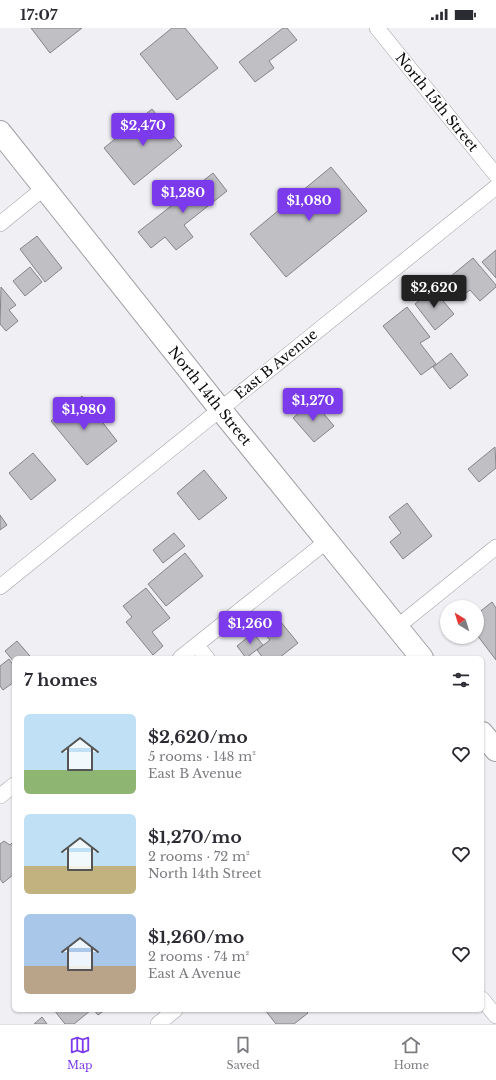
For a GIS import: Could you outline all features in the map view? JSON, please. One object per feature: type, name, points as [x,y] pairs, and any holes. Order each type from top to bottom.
[{"type":"main road","name":"North 14th Street","points":[[0,132],[220,409],[420,656]]},
{"type":"main road","points":[[484,735],[496,750]]},
{"type":"street","name":"North 15th Street","points":[[377,28],[496,175]]},
{"type":"street","name":"East B Avenue","points":[[0,587],[496,186]]},
{"type":"street","points":[[0,224],[44,188]]},
{"type":"street","points":[[183,656],[327,541]]},
{"type":"street","points":[[397,627],[496,547]]},
{"type":"street","points":[[196,646],[205,656]]},
{"type":"street","points":[[0,796],[12,787]]},
{"type":"street","points":[[484,1001],[496,1016]]},
{"type":"street","points":[[158,1024],[173,1012]]},
{"type":"building","points":[[31,28],[82,28],[50,53]]},
{"type":"building","points":[[172,28],[185,28],[218,68],[177,100],[140,54]]},
{"type":"building","points":[[283,28],[287,28],[297,40],[269,61],[274,68],[255,82],[239,62]]},
{"type":"building","points":[[152,109],[182,146],[134,185],[104,148]]},
{"type":"building","points":[[331,167],[367,211],[286,277],[250,234]]},
{"type":"building","points":[[213,173],[227,191],[184,225],[193,237],[176,250],[165,237],[151,248],[138,232]]},
{"type":"building","points":[[37,236],[62,268],[45,282],[20,249]]},
{"type":"building","points":[[496,250],[496,278],[482,262]]},
{"type":"building","points":[[473,258],[496,285],[496,287],[480,301],[470,290],[460,298],[445,281]]},
{"type":"building","points":[[30,267],[42,282],[25,296],[13,281]]},
{"type":"building","points":[[1,287],[16,305],[9,310],[18,321],[6,331],[0,324]]},
{"type":"building","points":[[433,289],[454,314],[435,330],[415,304]]},
{"type":"building","points":[[407,307],[430,337],[420,343],[436,364],[421,375],[383,326]]},
{"type":"building","points":[[451,353],[468,375],[450,389],[433,367]]},
{"type":"building","points":[[82,396],[117,441],[87,465],[51,421]]},
{"type":"building","points":[[313,401],[334,426],[314,442],[293,418]]},
{"type":"building","points":[[495,447],[496,468],[479,482],[468,469]]},
{"type":"building","points":[[33,453],[56,480],[31,500],[9,473]]},
{"type":"building","points":[[204,470],[227,498],[199,520],[177,493]]},
{"type":"building","points":[[407,503],[432,536],[403,559],[390,542],[401,533],[389,517]]},
{"type":"building","points":[[0,515],[7,525],[0,530]]},
{"type":"building","points":[[174,533],[185,546],[163,563],[153,550]]},
{"type":"building","points":[[185,553],[203,576],[166,606],[148,584]]},
{"type":"building","points":[[146,588],[170,618],[152,632],[163,646],[153,655],[126,622],[132,617],[123,606]]},
{"type":"building","points":[[492,602],[496,608],[496,660],[484,644],[484,608]]},
{"type":"building","points":[[280,621],[298,643],[282,656],[262,656],[257,650],[270,640],[264,633]]},
{"type":"building","points":[[253,633],[263,645],[249,656],[244,656],[237,646]]},
{"type":"building","points":[[17,641],[30,656],[12,656],[12,660],[5,651]]},
{"type":"building","points":[[9,659],[12,663],[12,683],[3,690],[0,686],[0,666]]},
{"type":"building","points":[[4,841],[10,845],[12,843],[12,876],[3,883],[0,879],[0,844]]},
{"type":"building","points":[[56,1012],[89,1012],[74,1024],[65,1024]]},
{"type":"building","points":[[267,1012],[308,1013],[294,1024],[276,1024]]},
{"type":"building","points":[[42,1017],[47,1024],[34,1024]]}]
